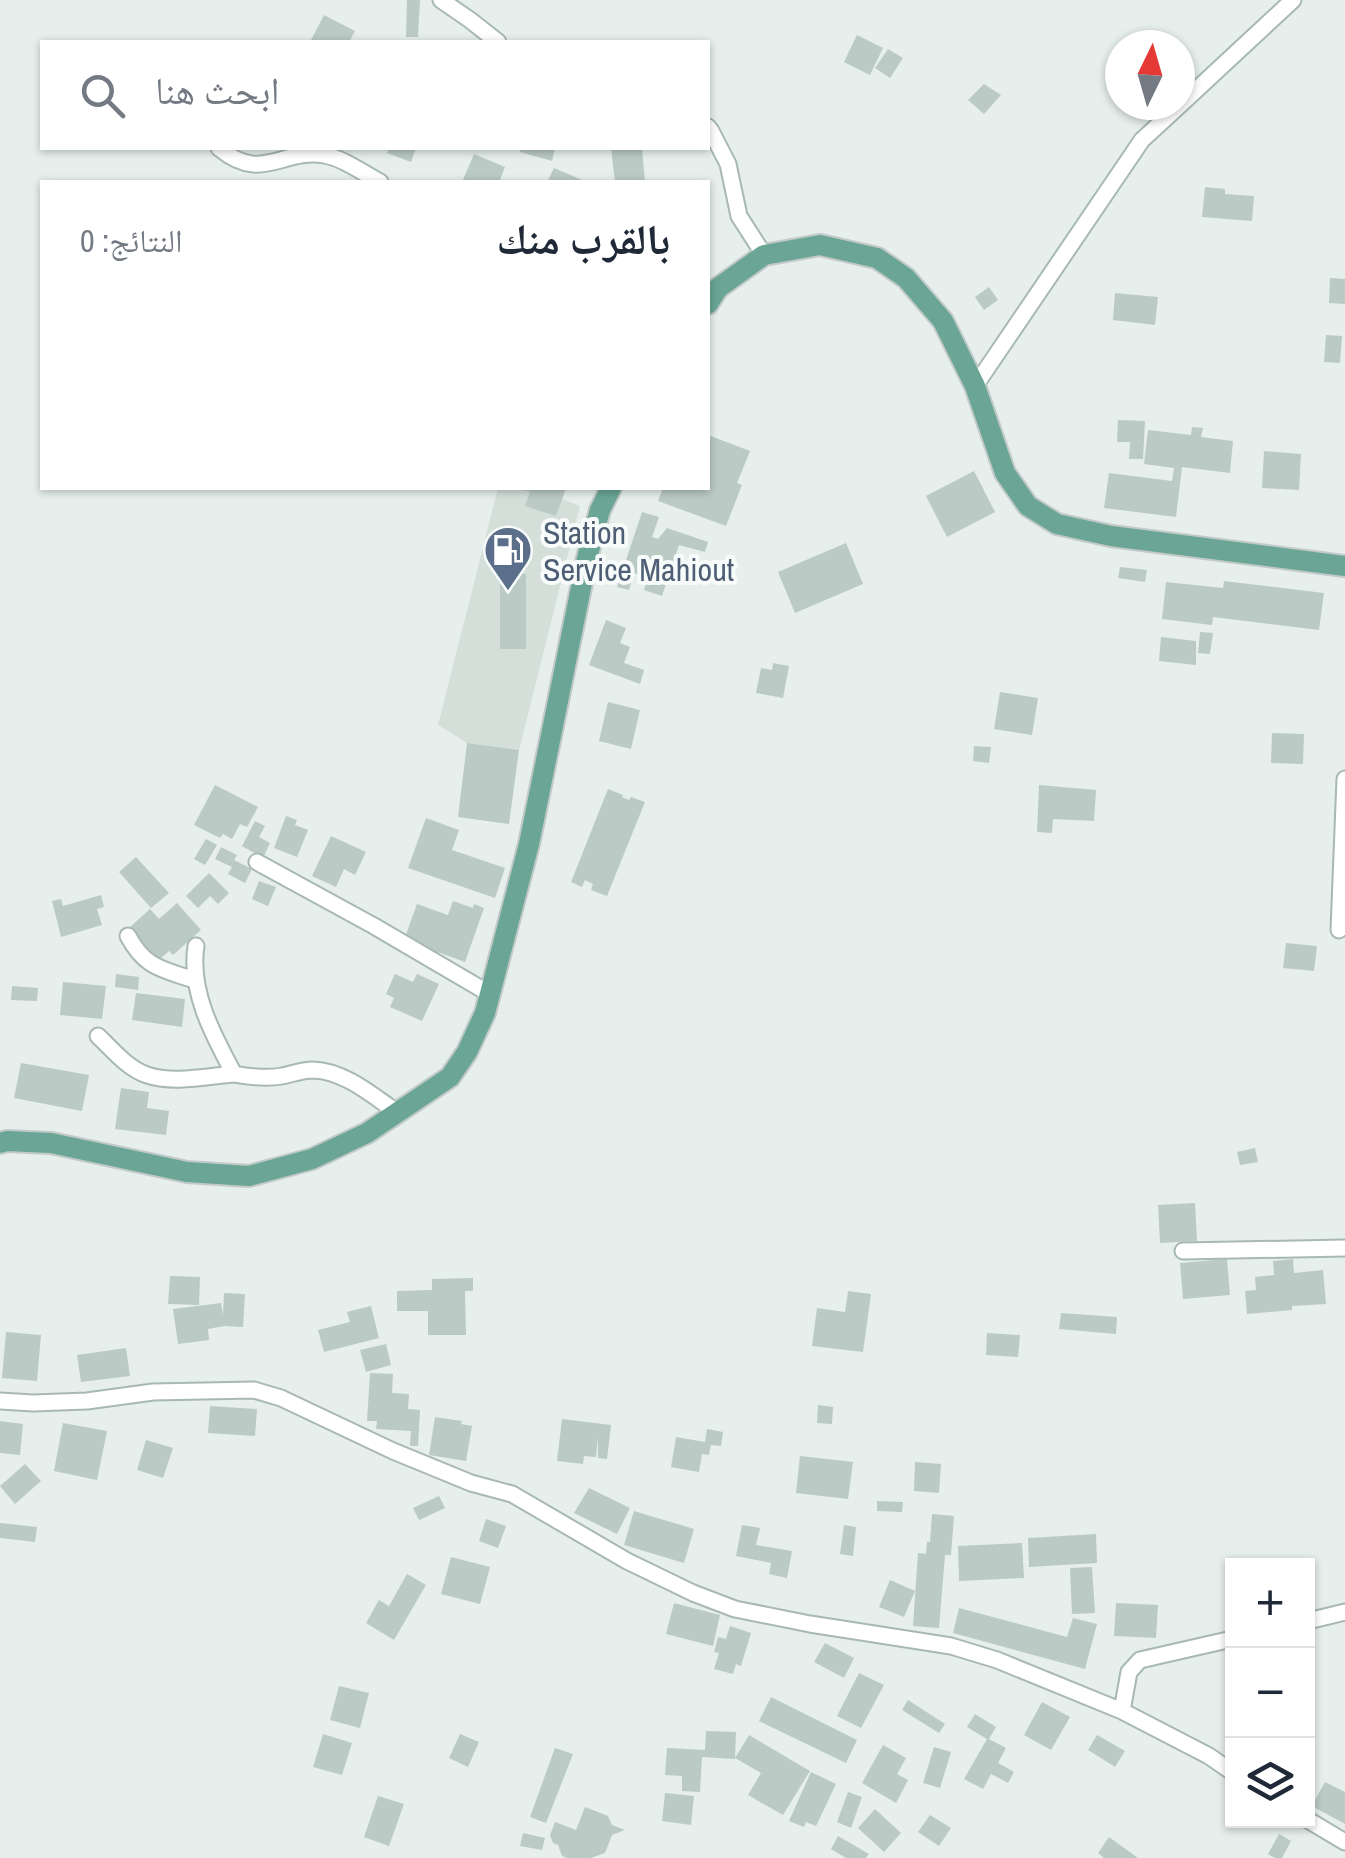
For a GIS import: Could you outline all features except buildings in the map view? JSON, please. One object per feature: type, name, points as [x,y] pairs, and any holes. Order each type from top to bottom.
[{"type":"main road","points":[[710,301],[718,288],[764,255],[820,245],[877,258],[906,278],[943,320],[975,386],[1005,473],[1028,506],[1058,524],[1111,536],[1345,566]]},
{"type":"main road","points":[[0,1143],[51,1142],[187,1172],[249,1176],[312,1159],[367,1133],[450,1077],[468,1052],[485,1013],[529,844],[587,558],[600,510],[610,490]]},
{"type":"street","points":[[441,0],[495,40]]},
{"type":"street","points":[[1195,91],[1293,0]]},
{"type":"street","points":[[975,386],[1142,140],[1164,120]]},
{"type":"street","points":[[710,131],[728,164],[739,216],[764,255]]},
{"type":"street","points":[[222,150],[258,165],[307,154],[324,155],[376,180]]},
{"type":"street","points":[[1339,930],[1345,779]]},
{"type":"street","points":[[258,862],[490,994]]},
{"type":"street","points":[[128,936],[151,966],[194,980]]},
{"type":"street","points":[[196,946],[194,980],[234,1074]]},
{"type":"street","points":[[98,1036],[128,1064],[147,1075],[186,1078],[234,1074],[267,1078],[314,1070],[329,1072],[398,1113]]},
{"type":"street","points":[[1183,1251],[1345,1248]]},
{"type":"street","points":[[0,1401],[88,1401],[153,1392],[254,1390],[281,1398],[394,1451],[512,1494],[627,1561],[734,1609],[951,1646],[997,1660],[1122,1712],[1225,1767]]},
{"type":"street","points":[[1315,1619],[1345,1612]]},
{"type":"street","points":[[1122,1712],[1129,1672],[1140,1660],[1225,1640]]},
{"type":"street","points":[[1315,1824],[1345,1842]]},
{"type":"shaded area","points":[[497,490],[565,490],[562,499],[580,506],[519,750],[467,743],[438,725]]},
{"type":"place","name":"Station Service Mahiout","points":[[508,592]]}]
